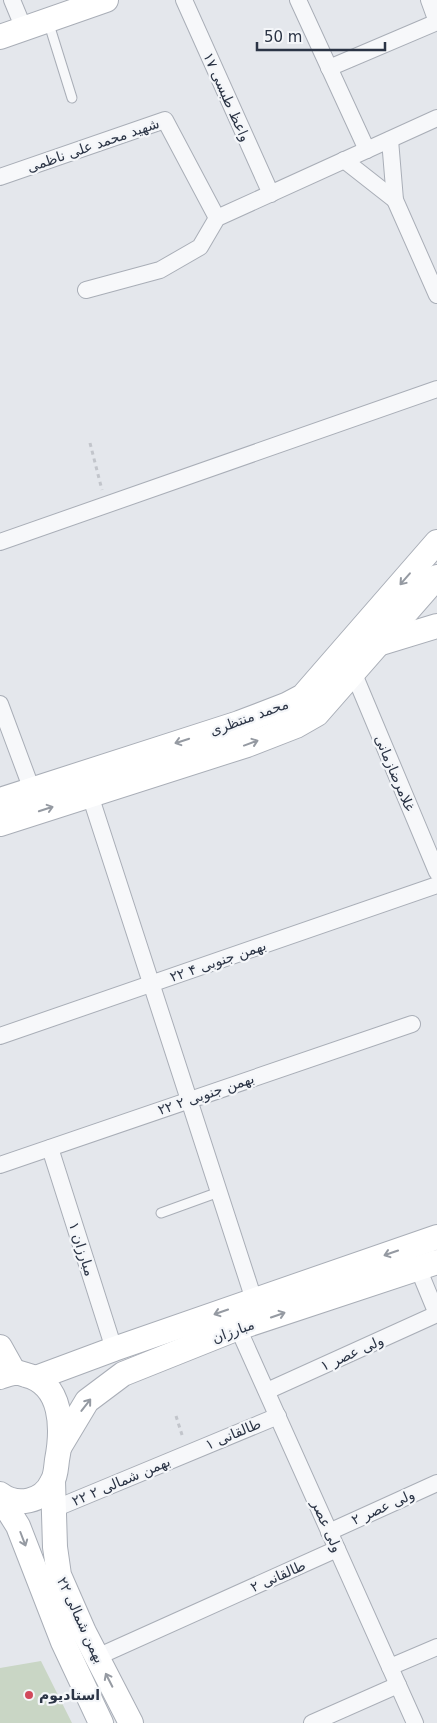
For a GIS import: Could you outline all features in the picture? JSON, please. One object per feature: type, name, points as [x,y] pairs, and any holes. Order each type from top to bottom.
[{"type":"street","points":[[12,0],[24,29]]},
{"type":"street","points":[[0,37],[106,0]]},
{"type":"street","name":"واعظ طبسی ۱۷","points":[[184,0],[271,194]]},
{"type":"street","points":[[298,0],[366,150]]},
{"type":"street","points":[[329,68],[437,22],[429,0]]},
{"type":"street","points":[[86,290],[160,270],[200,247],[217,218],[437,118]]},
{"type":"street","name":"شهید محمد علی ناظمی","points":[[0,177],[165,120],[217,218]]},
{"type":"street","points":[[390,140],[395,200],[437,294]]},
{"type":"street","points":[[344,160],[395,200]]},
{"type":"street","points":[[0,542],[437,389]]},
{"type":"street","name":"محمد منتظری","points":[[0,800],[239,723],[286,705],[303,696],[437,542]]},
{"type":"street","name":"محمد منتظری","points":[[0,824],[247,745],[296,726],[317,714],[437,577]]},
{"type":"street","points":[[381,642],[437,626]]},
{"type":"street","name":"غلامرضازمانی","points":[[354,674],[437,872]]},
{"type":"street","points":[[0,704],[32,790]]},
{"type":"street","points":[[90,795],[254,1300]]},
{"type":"street","name":"۲۲ بهمن جنوبی ۴","points":[[0,1036],[437,885]]},
{"type":"street","name":"۲۲ بهمن جنوبی ۲","points":[[0,1166],[412,1024]]},
{"type":"street","name":"مبارزان ۱","points":[[50,1148],[114,1349]]},
{"type":"street","name":"مبارزان","points":[[17,1376],[114,1349],[437,1237]]},
{"type":"street","points":[[427,1265],[437,1314]]},
{"type":"street","name":"مبارزان","points":[[60,1446],[87,1401],[123,1374],[238,1328],[427,1265]]},
{"type":"street","name":"ولی عصر ۱","points":[[266,1391],[437,1314]]},
{"type":"street","name":"ولی عصر","points":[[238,1328],[415,1723]]},
{"type":"street","points":[[0,1347],[17,1376],[48,1388],[58,1408],[60,1446]]},
{"type":"street","name":"طالقانی ۱","points":[[188,1453],[278,1416]]},
{"type":"street","name":"۲۲ بهمن شمالی","points":[[60,1446],[53,1481],[55,1547],[59,1576],[97,1657],[131,1723]]},
{"type":"street","name":"۲۲ بهمن شمالی ۲","points":[[54,1509],[188,1453]]},
{"type":"street","points":[[0,1495],[17,1502],[28,1501],[38,1498],[53,1481]]},
{"type":"street","name":"ولی عصر ۲","points":[[329,1532],[437,1483]]},
{"type":"street","name":"۲۲ بهمن شمالی","points":[[0,1495],[18,1526],[63,1642],[101,1723]]},
{"type":"street","name":"طالقانی ۲","points":[[97,1657],[337,1549]]},
{"type":"street","points":[[390,1667],[437,1646]]},
{"type":"street","points":[[312,1723],[398,1684]]},
{"type":"lane","points":[[48,20],[72,98]]},
{"type":"lane","points":[[161,1213],[218,1192]]},
{"type":"path","points":[[90,443],[106,505]]},
{"type":"path","points":[[176,1416],[188,1453]]},
{"type":"green space","name":"استادیوم","points":[[41,1661],[72,1723],[0,1723],[0,1668]]},
{"type":"place","name":"استادیوم","points":[[29,1695]]}]
